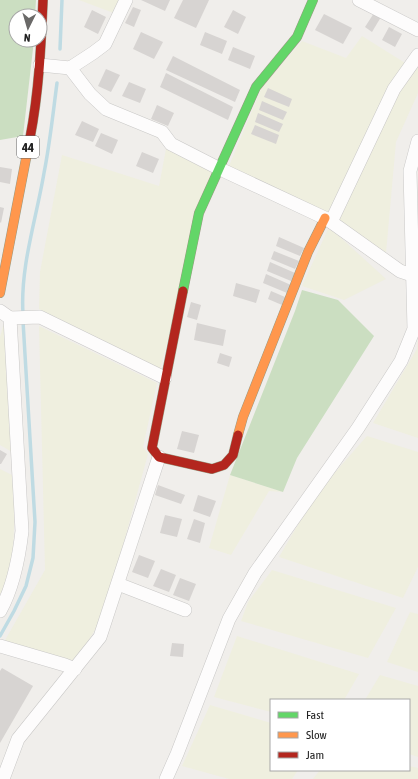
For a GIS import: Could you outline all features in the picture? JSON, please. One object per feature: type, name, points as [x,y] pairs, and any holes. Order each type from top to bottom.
[{"type":"street","name":"44","points":[[0,293],[34,116],[40,65],[43,0]]},
{"type":"street","points":[[40,65],[70,68],[94,53],[105,44],[126,0]]},
{"type":"street","points":[[313,0],[297,37],[256,87],[218,168],[199,213],[164,378],[152,448],[159,457],[212,469],[224,465],[233,455],[244,417],[308,252],[328,220],[394,89],[418,55]]},
{"type":"street","points":[[359,0],[418,30]]},
{"type":"street","points":[[70,68],[90,94],[106,109],[162,132],[171,144],[328,220],[400,271],[416,277]]},
{"type":"street","points":[[166,779],[229,619],[255,574],[358,428],[401,361],[414,329],[416,277],[410,171],[418,141]]},
{"type":"street","points":[[0,611],[7,597],[19,552],[22,532],[13,316],[40,317],[164,378]]},
{"type":"street","points":[[3,779],[18,739],[100,637],[159,457]]},
{"type":"street","points":[[118,584],[185,610]]},
{"type":"street","points":[[0,646],[65,665],[75,670]]},
{"type":"green space","points":[[0,0],[36,0],[36,8],[8,8],[8,48],[33,48],[23,136],[0,140]]},
{"type":"green space","points":[[79,0],[126,0],[119,15]]},
{"type":"green space","points":[[362,36],[410,66],[394,89],[327,214],[229,166],[262,87],[302,41],[346,58]]},
{"type":"green space","points":[[418,65],[418,93],[396,142],[386,253],[338,221],[380,119]]},
{"type":"green space","points":[[166,149],[212,170],[160,369],[39,309],[40,272],[62,155],[159,186]]},
{"type":"green space","points":[[329,227],[386,279],[344,300],[302,286]]},
{"type":"green space","points":[[302,290],[338,300],[374,336],[297,458],[283,492],[230,475]]},
{"type":"green space","points":[[4,323],[14,453],[0,445],[0,337]]},
{"type":"green space","points":[[39,326],[157,383],[143,447],[148,454],[104,615],[76,661],[4,642],[45,570]]},
{"type":"green space","points":[[418,335],[418,438],[373,423],[417,349]]},
{"type":"green space","points":[[367,436],[418,452],[418,567],[403,598],[279,557],[316,494]]},
{"type":"green space","points":[[0,469],[16,477],[13,553],[3,595],[0,593]]},
{"type":"green space","points":[[230,475],[283,492],[269,491],[231,555],[209,548]]},
{"type":"green space","points":[[272,570],[396,608],[368,658],[241,621],[248,602]]},
{"type":"green space","points":[[410,612],[418,614],[418,672],[387,662]]},
{"type":"green space","points":[[237,636],[359,674],[345,699],[270,699],[270,712],[214,697]]},
{"type":"green space","points":[[380,675],[418,686],[418,757],[410,754],[410,699],[366,699]]},
{"type":"green space","points":[[210,705],[270,723],[270,771],[297,771],[292,779],[229,779],[182,766]]},
{"type":"green space","points":[[410,766],[418,768],[418,779],[313,779],[319,771],[410,771]]},
{"type":"building","points":[[141,0],[170,0],[165,11]]},
{"type":"building","points":[[183,0],[209,0],[196,28],[174,18]]},
{"type":"building","points":[[133,7],[141,10],[134,27],[125,23]]},
{"type":"building","points":[[92,10],[106,17],[98,34],[84,27]]},
{"type":"building","points":[[233,10],[246,17],[238,34],[224,27]]},
{"type":"building","points":[[374,13],[381,17],[372,32],[365,27]]},
{"type":"building","points":[[324,14],[352,28],[343,44],[315,30]]},
{"type":"building","points":[[389,27],[402,34],[395,47],[382,40]]},
{"type":"building","points":[[141,32],[163,42],[154,59],[133,49]]},
{"type":"building","points":[[205,32],[227,41],[222,54],[200,45]]},
{"type":"building","points":[[233,47],[255,56],[250,69],[228,60]]},
{"type":"building","points":[[173,56],[240,90],[235,102],[166,70]]},
{"type":"building","points":[[106,69],[120,75],[111,92],[98,86]]},
{"type":"building","points":[[166,73],[233,107],[228,120],[160,87]]},
{"type":"building","points":[[129,82],[146,89],[140,103],[122,96]]},
{"type":"building","points":[[268,88],[292,99],[289,107],[264,97]]},
{"type":"building","points":[[262,101],[287,112],[283,120],[259,110]]},
{"type":"building","points":[[157,105],[174,113],[168,126],[151,119]]},
{"type":"building","points":[[258,113],[283,124],[279,132],[255,122]]},
{"type":"building","points":[[82,121],[99,129],[93,142],[75,135]]},
{"type":"building","points":[[255,125],[279,135],[276,144],[251,134]]},
{"type":"building","points":[[101,133],[118,140],[112,154],[95,146]]},
{"type":"building","points":[[142,152],[159,159],[153,173],[136,166]]},
{"type":"building","points":[[0,167],[12,169],[10,184],[0,182]]},
{"type":"building","points":[[0,207],[4,208],[1,223],[0,222]]},
{"type":"building","points":[[279,237],[304,248],[300,256],[276,246]]},
{"type":"building","points":[[274,251],[299,261],[295,269],[271,259]]},
{"type":"building","points":[[270,262],[295,273],[291,281],[267,271]]},
{"type":"building","points":[[266,274],[291,285],[287,293],[263,283]]},
{"type":"building","points":[[236,283],[260,290],[256,303],[233,296]]},
{"type":"building","points":[[271,291],[285,297],[282,305],[268,299]]},
{"type":"building","points":[[191,302],[201,305],[197,320],[187,317]]},
{"type":"building","points":[[197,323],[226,330],[223,346],[194,340]]},
{"type":"building","points":[[220,353],[232,357],[229,367],[217,363]]},
{"type":"building","points":[[182,431],[199,435],[194,453],[177,449]]},
{"type":"building","points":[[0,450],[7,454],[1,464],[0,464]]},
{"type":"building","points":[[158,485],[185,495],[181,504],[155,495]]},
{"type":"building","points":[[198,495],[216,501],[210,517],[193,511]]},
{"type":"building","points":[[165,515],[182,519],[177,537],[160,533]]},
{"type":"building","points":[[194,519],[205,523],[200,543],[187,539]]},
{"type":"building","points":[[139,555],[155,561],[148,578],[132,572]]},
{"type":"building","points":[[161,569],[176,575],[169,592],[153,586]]},
{"type":"building","points":[[180,578],[196,584],[189,601],[173,595]]},
{"type":"building","points":[[172,643],[184,644],[183,657],[170,656]]},
{"type":"building","points":[[2,668],[33,686],[0,743],[0,671]]},
{"type":"waterway","points":[[60,49],[62,0]]},
{"type":"waterway","points":[[23,314],[26,261],[41,191],[50,139],[57,83]]},
{"type":"waterway","points":[[0,636],[26,586],[33,558],[35,522],[23,321]]},
{"type":"traffic: fast","points":[[183,291],[199,213],[256,87],[297,37],[313,0]]},
{"type":"traffic: slow","points":[[0,293],[30,138]]},
{"type":"traffic: slow","points":[[238,435],[243,417],[308,252],[325,218]]},
{"type":"traffic: jam","points":[[30,138],[38,86],[43,0]]},
{"type":"traffic: jam","points":[[183,291],[152,448],[159,457],[212,469],[224,465],[233,455],[238,435]]}]
